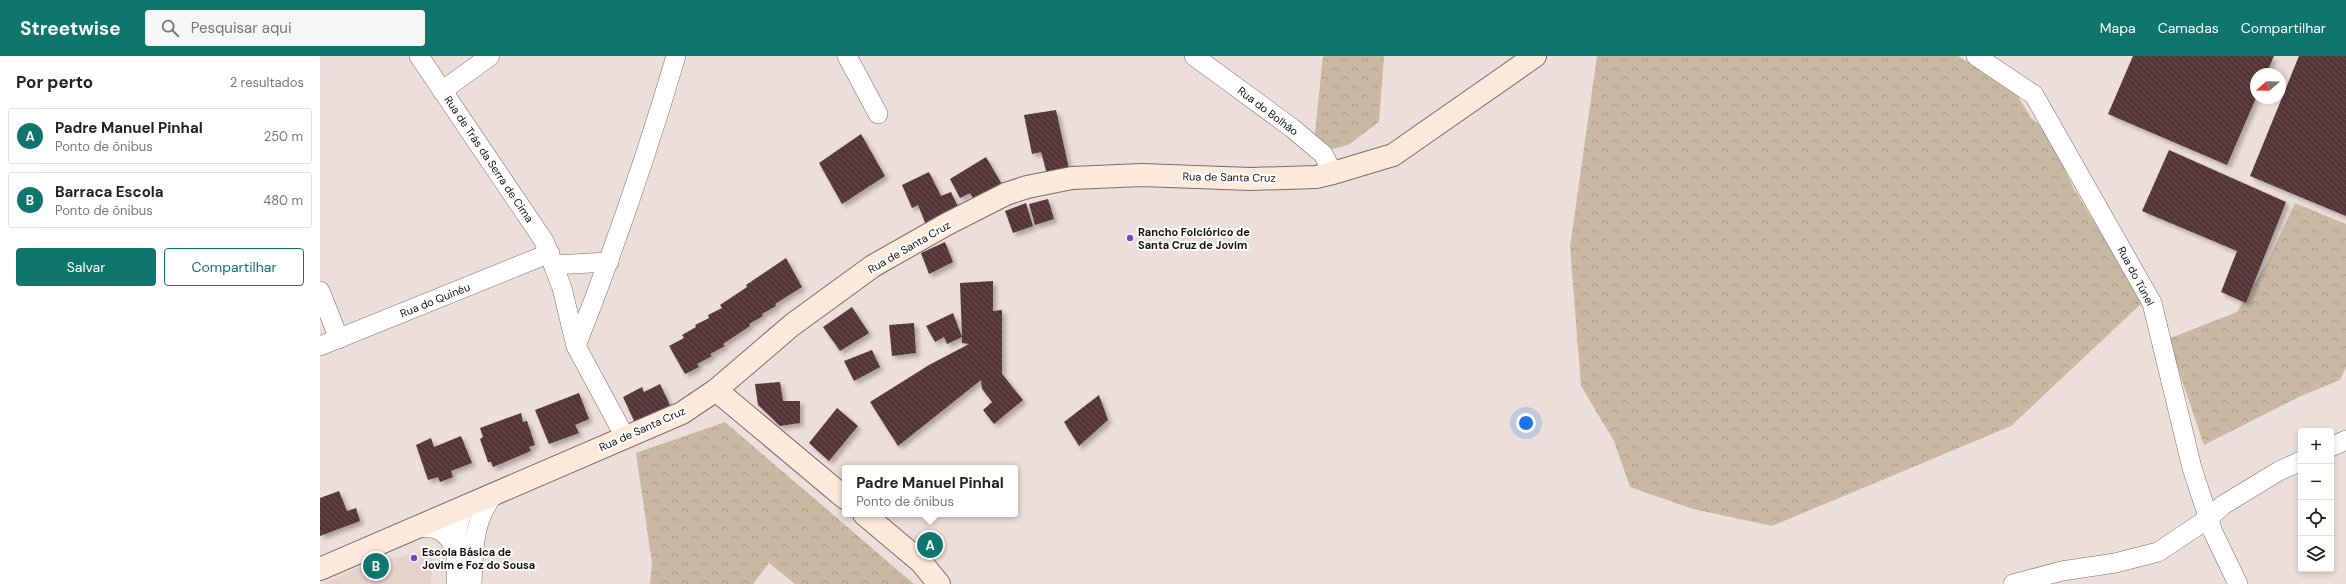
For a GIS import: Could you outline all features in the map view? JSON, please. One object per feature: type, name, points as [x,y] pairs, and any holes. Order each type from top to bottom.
[{"type":"main road","name":"Rua de Santa Cruz","points":[[320,569],[413,528],[458,511],[494,493],[682,413],[716,390],[792,325],[873,266],[947,224],[1006,194],[1027,187],[1072,178],[1142,175],[1250,179],[1316,177],[1393,155],[1534,56]]},
{"type":"main road","points":[[716,390],[842,495]]},
{"type":"main road","points":[[868,517],[921,562],[939,584]]},
{"type":"street","name":"Rua de Trás da Serra de Cima","points":[[419,56],[544,242],[552,259],[576,346],[625,437]]},
{"type":"street","points":[[442,91],[490,56]]},
{"type":"street","points":[[576,346],[609,262],[655,129],[676,56]]},
{"type":"street","points":[[847,56],[878,114]]},
{"type":"street","name":"Rua do Bolhão","points":[[1194,56],[1292,128],[1323,154],[1333,172]]},
{"type":"street","name":"Rua do Túnel","points":[[1976,56],[2034,95],[2152,303],[2192,468],[2227,564],[2238,584]]},
{"type":"street","points":[[552,259],[609,262]]},
{"type":"street","name":"Rua do Quinéu","points":[[320,346],[552,259]]},
{"type":"street","points":[[320,291],[339,339]]},
{"type":"street","points":[[2334,446],[2346,440]]},
{"type":"street","points":[[2013,584],[2062,571],[2115,563],[2158,552],[2209,518],[2223,505],[2280,471],[2298,462]]},
{"type":"street","points":[[472,584],[477,524],[494,493]]},
{"type":"street","points":[[458,511],[468,520],[473,528],[475,542]]},
{"type":"street","points":[[456,584],[458,511]]},
{"type":"street","points":[[413,528],[427,527],[442,531],[451,539],[456,553]]},
{"type":"shaded area","name":"Escola Básica de Jovim e Foz do Sousa","points":[[433,549],[431,584],[323,584],[358,568]]},
{"type":"green space","points":[[1323,56],[1384,56],[1379,122],[1348,145],[1332,149],[1314,142]]},
{"type":"green space","points":[[1597,56],[1958,56],[2016,93],[2031,118],[2046,131],[2074,189],[2143,302],[2011,426],[1772,526],[1693,509],[1630,487],[1614,441],[1581,386],[1570,247]]},
{"type":"green space","points":[[2295,203],[2346,224],[2346,367],[2340,380],[2301,396],[2204,445],[2168,339],[2237,312],[2267,263]]},
{"type":"green space","points":[[725,422],[914,584],[795,584],[769,563],[753,584],[650,584],[652,563],[636,453]]},
{"type":"building","points":[[2133,56],[2274,56],[2269,68],[2250,68],[2250,104],[2253,104],[2227,165],[2108,114]]},
{"type":"building","points":[[2299,56],[2346,56],[2346,216],[2250,176],[2279,104],[2286,104],[2286,88]]},
{"type":"building","points":[[1056,110],[1069,169],[1047,174],[1041,152],[1032,154],[1024,115]]},
{"type":"building","points":[[861,134],[885,176],[842,204],[819,163]]},
{"type":"building","points":[[2169,150],[2286,202],[2246,303],[2221,292],[2237,251],[2142,211]]},
{"type":"building","points":[[986,157],[1003,186],[975,201],[970,193],[960,198],[950,179]]},
{"type":"building","points":[[929,172],[941,196],[951,192],[959,209],[926,225],[918,205],[912,208],[902,185]]},
{"type":"building","points":[[1048,199],[1054,219],[1035,225],[1029,204]]},
{"type":"building","points":[[1026,203],[1033,226],[1013,233],[1005,211]]},
{"type":"building","points":[[945,242],[953,262],[929,274],[921,253]]},
{"type":"building","points":[[786,258],[802,287],[775,304],[776,306],[762,314],[763,316],[749,324],[750,326],[723,344],[725,346],[710,354],[712,356],[697,364],[699,367],[685,374],[669,346],[684,338],[682,335],[696,327],[695,325],[709,318],[708,315],[722,308],[720,305],[747,287],[746,285]]},
{"type":"building","points":[[993,281],[993,311],[1002,310],[1002,374],[1023,400],[994,424],[983,410],[992,402],[982,389],[981,380],[898,446],[870,402],[929,365],[969,344],[962,343],[960,283]]},
{"type":"building","points":[[852,307],[869,333],[840,351],[823,327]]},
{"type":"building","points":[[953,313],[962,337],[947,344],[944,337],[935,342],[926,326]]},
{"type":"building","points":[[914,323],[916,353],[892,356],[889,325]]},
{"type":"building","points":[[872,350],[880,367],[854,381],[844,361]]},
{"type":"building","points":[[780,382],[783,401],[800,401],[800,423],[780,426],[758,405],[755,384]]},
{"type":"building","points":[[660,384],[670,405],[635,423],[623,397],[642,387],[644,392]]},
{"type":"building","points":[[579,393],[589,419],[575,425],[579,433],[549,444],[535,410]]},
{"type":"building","points":[[1099,395],[1108,420],[1079,446],[1064,422]]},
{"type":"building","points":[[837,408],[858,426],[829,461],[809,443]]},
{"type":"building","points":[[521,413],[523,422],[527,421],[535,445],[529,447],[531,451],[493,467],[491,462],[488,462],[480,439],[483,437],[480,428]]},
{"type":"building","points":[[461,436],[472,463],[451,471],[453,477],[440,482],[438,477],[428,480],[416,445],[431,438],[434,447]]},
{"type":"building","points":[[339,491],[347,511],[356,508],[360,521],[320,536],[320,498]]},
{"type":"place","name":"Rancho Folclórico de Santa Cruz de Jovim","points":[[1130,238]]},
{"type":"place","name":"Padre Manuel Pinhal","points":[[930,545]]},
{"type":"place","name":"Escola Básica de Jovim e Foz do Sousa","points":[[414,558]]},
{"type":"place","name":"Barraca Escola","points":[[376,566]]}]
